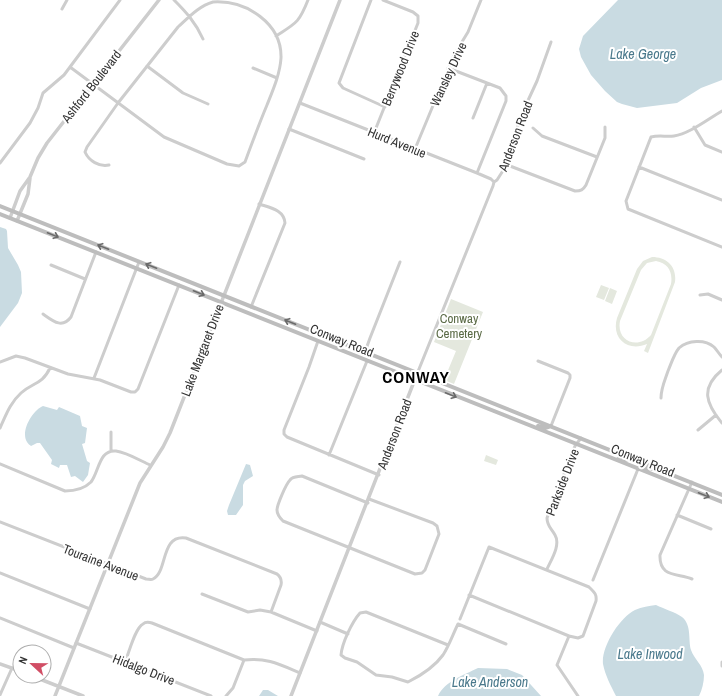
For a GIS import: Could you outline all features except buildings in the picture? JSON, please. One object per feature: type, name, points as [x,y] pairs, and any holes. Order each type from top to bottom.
[{"type":"main road","name":"Conway Road","points":[[0,206],[722,495]]},
{"type":"main road","name":"Conway Road","points":[[0,214],[722,502]]},
{"type":"main road","points":[[348,353],[359,354],[365,352]]},
{"type":"main road","points":[[527,424],[545,428],[551,426]]},
{"type":"main road","points":[[610,457],[626,460],[632,458]]},
{"type":"main road","points":[[638,469],[645,468],[660,470]]},
{"type":"street","points":[[62,10],[67,0]]},
{"type":"street","points":[[0,163],[30,123],[38,108],[43,93],[64,75],[120,0]]},
{"type":"street","name":"Ashford Boulevard","points":[[10,218],[20,191],[30,176],[47,143],[159,0]]},
{"type":"street","points":[[174,0],[190,16],[203,39]]},
{"type":"street","points":[[276,36],[300,18],[308,0]]},
{"type":"street","name":"Lake Margaret Drive","points":[[55,696],[140,483],[150,465],[163,447],[170,433],[340,0]]},
{"type":"street","points":[[371,0],[339,83],[343,88],[385,107]]},
{"type":"street","name":"Berrywood Drive","points":[[374,133],[418,23],[418,16],[413,12],[383,0]]},
{"type":"street","name":"Wansley Drive","points":[[415,149],[448,68],[468,32],[481,0]]},
{"type":"street","points":[[70,67],[118,103],[153,130],[164,137],[227,164],[239,166],[245,162],[277,78],[281,58],[276,36],[265,18],[259,12],[241,3],[226,1],[212,3],[190,16],[178,27],[147,66],[118,103],[87,147],[85,152],[90,160],[102,166],[109,165]]},
{"type":"street","name":"Anderson Road","points":[[291,696],[417,374],[494,186],[494,182],[498,180],[506,166],[506,157],[551,42]]},
{"type":"street","points":[[147,66],[182,93],[208,104]]},
{"type":"street","points":[[253,68],[277,78]]},
{"type":"street","points":[[448,68],[500,88],[506,96],[506,101],[477,173]]},
{"type":"street","points":[[473,118],[487,83]]},
{"type":"street","name":"Hurd Avenue","points":[[300,103],[477,173],[491,179],[494,182]]},
{"type":"street","points":[[722,111],[681,134],[651,137],[626,201],[628,209],[722,247]]},
{"type":"street","points":[[506,166],[510,166],[575,191],[584,190],[605,138],[605,127]]},
{"type":"street","points":[[694,127],[705,145],[722,152]]},
{"type":"street","points":[[533,128],[542,136],[597,157]]},
{"type":"street","points":[[289,130],[364,159]]},
{"type":"street","points":[[639,167],[722,200]]},
{"type":"street","name":"Ashford Boulevard","points":[[17,221],[28,194],[30,176]]},
{"type":"street","points":[[252,307],[285,223],[285,218],[282,213],[260,204]]},
{"type":"street","points":[[43,314],[51,320],[62,324],[67,322],[71,316],[96,252]]},
{"type":"street","points":[[94,378],[139,262]]},
{"type":"street","points":[[365,352],[400,262]]},
{"type":"street","points":[[52,265],[85,279]]},
{"type":"street","points":[[0,362],[16,356],[25,358],[68,374],[94,378],[131,392],[135,392],[138,389],[179,285]]},
{"type":"street","points":[[700,295],[708,294],[722,300]]},
{"type":"street","points":[[318,341],[284,430],[284,434],[287,437],[378,475]]},
{"type":"street","points":[[661,398],[661,389],[679,348],[697,341],[707,343],[714,347],[722,357]]},
{"type":"street","points":[[329,455],[367,361]]},
{"type":"street","points":[[538,361],[570,375],[551,426]]},
{"type":"street","points":[[0,428],[8,409],[18,396],[22,392],[43,380],[50,368]]},
{"type":"street","points":[[722,370],[712,380],[709,386],[708,397],[710,406],[722,423]]},
{"type":"street","points":[[486,408],[490,403]]},
{"type":"street","points":[[698,430],[716,415]]},
{"type":"street","points":[[111,432],[111,451]]},
{"type":"street","name":"Parkside Drive","points":[[547,570],[557,540],[548,528],[547,518],[576,444],[581,438]]},
{"type":"street","points":[[0,464],[65,491],[75,491],[90,483],[95,476],[102,458],[111,451],[119,452],[150,465]]},
{"type":"street","points":[[593,580],[638,469]]},
{"type":"street","points":[[302,476],[368,501],[433,523],[437,526],[439,534],[425,570],[422,573],[415,574],[283,521],[277,512],[278,506],[290,479],[302,476]]},
{"type":"street","points":[[692,482],[660,555],[660,562],[664,570],[669,574],[692,579]]},
{"type":"street","points":[[677,515],[711,529]]},
{"type":"street","name":"Touraine Avenue","points":[[0,522],[146,579],[153,579],[158,574],[170,543],[179,537],[186,538],[277,574],[282,581],[271,612]]},
{"type":"street","points":[[460,619],[469,595],[489,547],[589,587],[594,592],[596,601],[583,636],[578,638],[569,636],[469,595]]},
{"type":"street","points":[[0,573],[90,609]]},
{"type":"street","points":[[202,594],[248,612],[260,610],[271,612],[317,631]]},
{"type":"street","points":[[448,645],[366,612],[360,613],[356,618],[348,634],[341,655],[356,662],[376,675],[392,677],[408,682],[442,656],[448,645],[458,624],[506,644]]},
{"type":"street","name":"Hidalgo Drive","points":[[0,618],[75,646],[125,662],[211,696]]},
{"type":"street","points":[[125,662],[137,630],[147,622],[244,660],[263,659],[300,673]]},
{"type":"street","points":[[320,622],[348,634]]},
{"type":"street","points":[[569,636],[557,665],[578,696]]},
{"type":"street","points":[[226,696],[233,688],[244,660]]},
{"type":"street","points":[[0,664],[12,668],[0,695]]},
{"type":"street","points":[[52,683],[83,696]]},
{"type":"green space","points":[[652,257],[657,257],[666,261],[673,267],[675,277],[675,282],[648,353],[644,351],[647,344],[640,346],[628,345],[619,338],[616,332],[617,318],[637,269],[643,261]],"holes":[[[656,261],[660,262],[669,269],[671,284],[651,335],[646,340],[640,342],[629,341],[621,334],[620,321],[641,270],[647,263]]]},
{"type":"green space","points":[[601,285],[609,288],[604,300],[596,297]]},
{"type":"green space","points":[[610,288],[617,291],[612,304],[605,301]]},
{"type":"green space","name":"Conway Cemetery","points":[[451,299],[483,312],[454,384],[444,380],[456,351],[434,342]]},
{"type":"green space","points":[[486,455],[498,460],[496,465],[484,461]]},
{"type":"water","name":"Lake George","points":[[618,0],[722,0],[722,80],[701,88],[677,103],[637,108],[617,102],[591,75],[581,57],[579,49],[583,36]]},
{"type":"water","points":[[0,227],[6,229],[7,231],[8,248],[21,272],[22,293],[18,303],[0,327]]},
{"type":"water","points":[[43,406],[57,410],[59,407],[80,416],[82,426],[87,428],[85,443],[82,444],[87,461],[90,463],[88,475],[83,482],[75,476],[71,477],[67,465],[60,465],[59,468],[51,464],[52,460],[40,443],[31,446],[28,444],[25,437],[26,427],[35,412]]},
{"type":"water","points":[[246,464],[250,465],[253,476],[245,481],[243,485],[243,505],[236,515],[228,515],[227,511],[229,505]]},
{"type":"water","name":"Lake Inwood","points":[[656,605],[679,615],[687,624],[691,650],[702,668],[704,675],[703,686],[699,696],[616,696],[610,684],[603,664],[603,657],[608,641],[623,619],[629,614],[640,608]]},
{"type":"water","name":"Lake Anderson","points":[[478,668],[507,669],[522,675],[541,696],[438,696],[450,682]]},
{"type":"water","points":[[263,690],[268,690],[278,696],[259,696]]},
{"type":"district","name":"CONWAY","points":[[416,377]]}]
